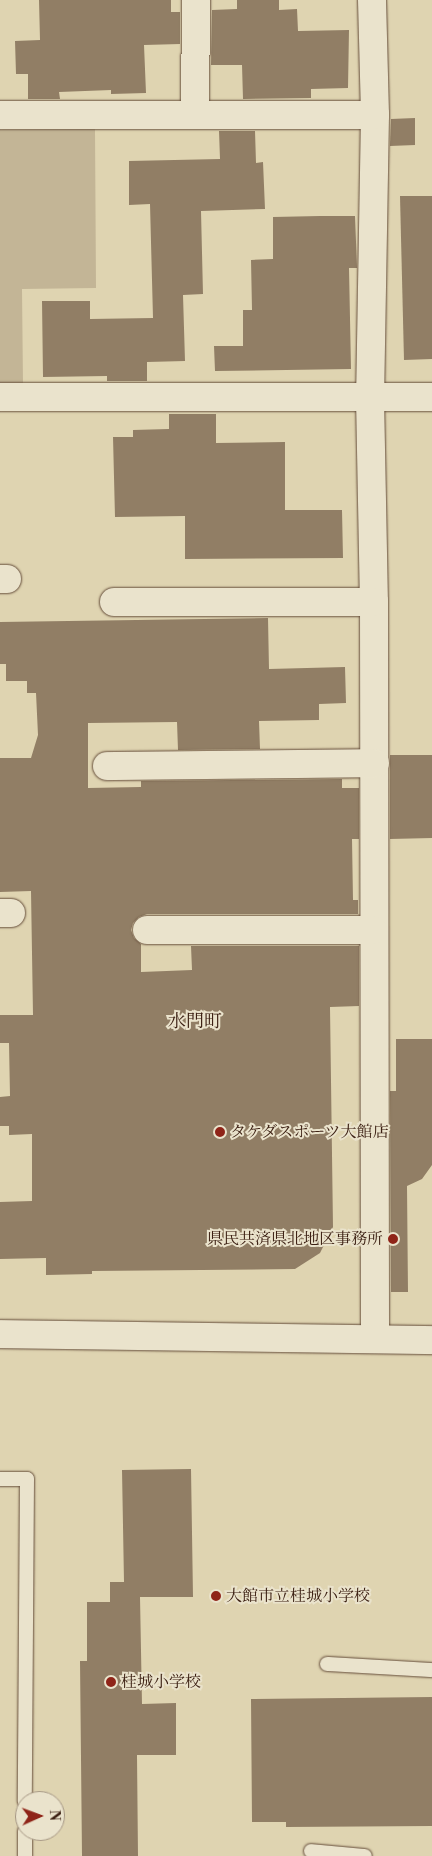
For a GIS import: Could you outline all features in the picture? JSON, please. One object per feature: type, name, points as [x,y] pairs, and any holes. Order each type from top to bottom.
[{"type":"street","points":[[195,114],[196,0]]},
{"type":"street","points":[[372,0],[375,115],[370,397],[375,763],[373,930],[375,1338]]},
{"type":"street","points":[[0,116],[375,115]]},
{"type":"street","points":[[0,397],[432,397]]},
{"type":"street","points":[[114,602],[374,602]]},
{"type":"street","points":[[107,766],[375,763]]},
{"type":"street","points":[[147,930],[373,930]]},
{"type":"street","points":[[0,1334],[432,1340]]},
{"type":"lane","points":[[0,1479],[27,1479],[26,1791]]},
{"type":"lane","points":[[327,1664],[432,1670]]},
{"type":"lane","points":[[25,1841],[25,1856]]},
{"type":"lane","points":[[311,1851],[365,1856]]},
{"type":"shaded area","points":[[95,129],[96,288],[22,289],[23,384],[0,384],[0,130]]},
{"type":"building","points":[[39,0],[171,0],[171,12],[180,12],[180,44],[144,45],[146,93],[111,94],[111,90],[59,92],[60,99],[28,99],[28,74],[16,74],[15,41],[40,40]]},
{"type":"building","points":[[237,0],[279,0],[279,10],[297,9],[298,31],[349,30],[348,88],[311,89],[311,98],[243,99],[242,65],[211,65],[212,10],[237,9]]},
{"type":"building","points":[[415,118],[415,145],[390,146],[391,119]]},
{"type":"building","points":[[219,131],[255,131],[256,163],[263,162],[265,209],[201,211],[203,294],[183,295],[185,361],[147,362],[147,381],[107,381],[107,376],[43,377],[42,301],[90,301],[90,319],[153,318],[150,204],[129,205],[129,161],[220,159]]},
{"type":"building","points":[[400,196],[432,196],[432,359],[404,360]]},
{"type":"building","points":[[355,216],[357,268],[349,268],[351,369],[215,371],[214,346],[243,346],[243,310],[252,310],[251,260],[273,259],[273,217]]},
{"type":"building","points":[[169,414],[216,414],[216,443],[285,442],[285,510],[342,510],[343,558],[185,559],[185,516],[115,517],[113,437],[133,437],[133,430],[169,429]]},
{"type":"building","points":[[268,618],[269,669],[345,667],[346,703],[319,704],[319,720],[259,721],[260,749],[178,750],[177,722],[88,723],[88,788],[141,787],[141,781],[342,779],[342,788],[359,788],[359,839],[352,839],[353,900],[358,900],[358,914],[147,914],[139,917],[133,923],[131,930],[134,938],[141,944],[141,972],[192,970],[191,946],[359,946],[359,1006],[330,1007],[333,1227],[320,1253],[295,1269],[92,1271],[92,1274],[46,1275],[46,1258],[0,1259],[0,1202],[32,1201],[32,1134],[9,1135],[9,1126],[0,1126],[0,1097],[10,1096],[9,1043],[0,1043],[0,1015],[33,1015],[31,891],[0,892],[0,758],[31,758],[38,735],[36,693],[27,693],[27,681],[6,681],[6,664],[0,664],[0,622]]},
{"type":"building","points":[[390,755],[432,755],[432,838],[390,839]]},
{"type":"building","name":"県民共済県北地区事務所","points":[[396,1039],[432,1039],[432,1165],[422,1179],[407,1186],[408,1292],[391,1292],[390,1091],[396,1091]]},
{"type":"building","name":"桂城小学校","points":[[191,1469],[193,1597],[140,1597],[142,1704],[176,1703],[176,1755],[137,1755],[138,1856],[82,1856],[80,1661],[87,1661],[87,1602],[110,1602],[110,1582],[124,1582],[122,1470]]},
{"type":"building","points":[[432,1697],[432,1826],[286,1827],[286,1822],[252,1822],[251,1699]]},
{"type":"place","name":"タケダスポーツ大館店","points":[[220,1132]]},
{"type":"place","name":"県民共済県北地区事務所","points":[[393,1239]]},
{"type":"place","name":"大館市立桂城小学校","points":[[216,1596]]},
{"type":"place","name":"桂城小学校","points":[[111,1682]]},
{"type":"district","name":"水門町","points":[[195,1022]]}]
